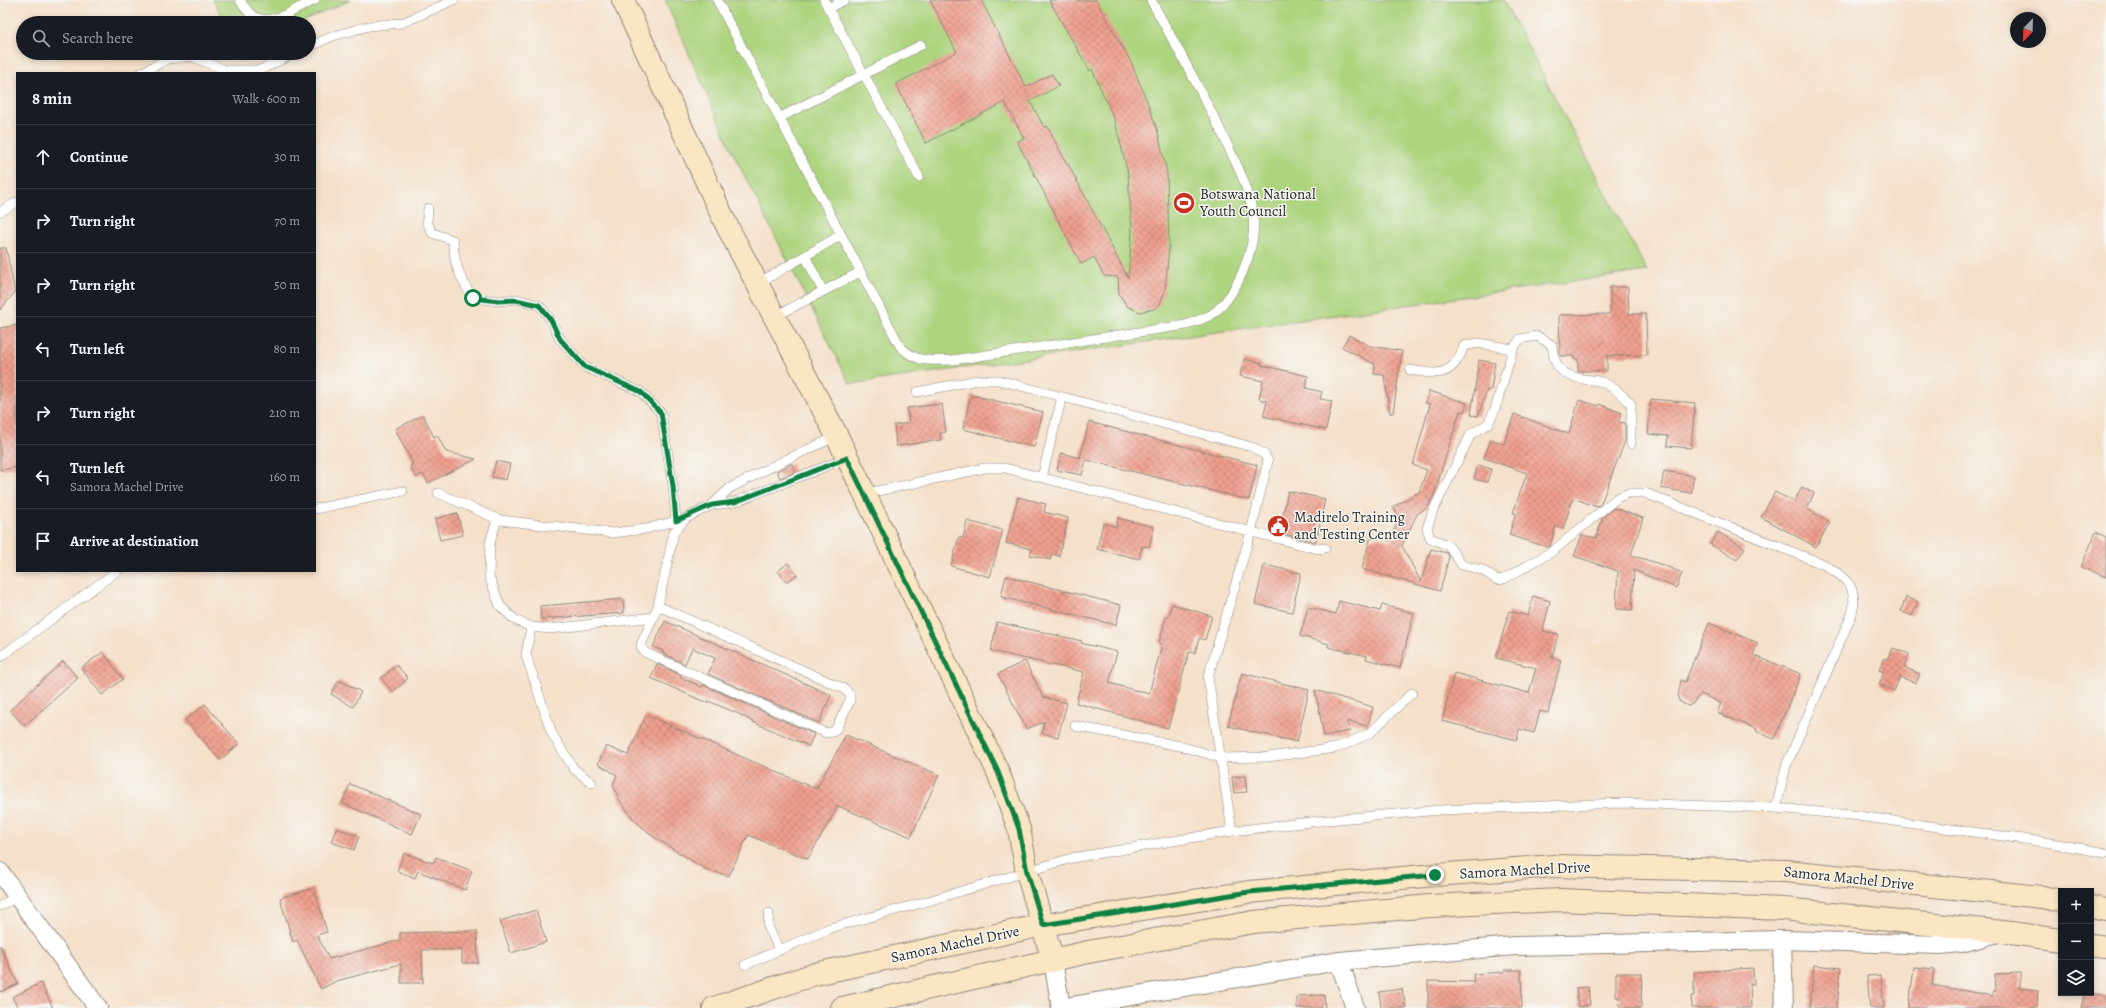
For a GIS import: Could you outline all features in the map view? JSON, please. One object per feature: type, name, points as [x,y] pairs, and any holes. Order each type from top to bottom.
[{"type":"main road","points":[[623,0],[726,224],[837,436],[998,772],[1019,829],[1027,872],[1053,961]]},
{"type":"main road","name":"Samora Machel Drive","points":[[714,1008],[815,974],[1043,925],[1249,892],[1554,866],[1786,871],[2042,897],[2058,900]]},
{"type":"main road","name":"Samora Machel Drive","points":[[842,1008],[1088,952],[1254,922],[1430,906],[1560,900],[1785,909],[2003,932],[2058,940]]},
{"type":"main road","points":[[2094,908],[2106,910]]},
{"type":"main road","points":[[2094,945],[2106,947]]},
{"type":"street","points":[[1,875],[18,896],[98,1008]]},
{"type":"street","points":[[1053,961],[1061,1008],[1339,961],[1515,946],[1782,940],[1940,945],[1961,943],[2003,932]]},
{"type":"street","points":[[1782,940],[1784,1008]]},
{"type":"street","points":[[1339,961],[1355,1008]]},
{"type":"lane","points":[[240,0],[247,13],[252,16]]},
{"type":"lane","points":[[281,16],[315,0]]},
{"type":"lane","points":[[316,44],[333,36],[369,26],[402,23],[454,0]]},
{"type":"lane","points":[[716,0],[900,346],[908,355],[921,361],[953,360],[1186,325],[1210,315],[1228,299],[1239,279],[1249,255],[1253,218],[1247,186],[1217,123],[1151,0]]},
{"type":"lane","points":[[845,0],[826,4],[919,177]]},
{"type":"lane","points":[[779,118],[921,45]]},
{"type":"lane","points":[[143,72],[166,60]]},
{"type":"lane","points":[[201,60],[225,70],[260,70],[281,60]]},
{"type":"lane","points":[[0,212],[16,203]]},
{"type":"lane","points":[[428,208],[427,222],[432,234],[453,240],[454,263],[460,279],[473,298],[499,301],[516,300],[539,305],[551,320],[560,339],[585,367],[641,392],[661,413],[673,486],[676,521]]},
{"type":"lane","points":[[757,284],[841,235]]},
{"type":"lane","points":[[805,256],[823,291]]},
{"type":"lane","points":[[774,316],[860,272]]},
{"type":"lane","points":[[1630,444],[1631,404],[1619,392],[1601,382],[1578,378],[1561,370],[1554,362],[1552,345],[1537,336],[1520,339],[1513,349],[1495,409],[1488,424],[1471,434],[1433,511],[1427,528],[1430,538],[1448,545],[1462,565],[1482,570],[1497,580],[1504,579],[1553,551],[1617,498],[1628,493],[1645,493],[1825,565],[1845,576],[1854,593],[1855,602],[1852,614],[1786,766],[1776,808]]},
{"type":"lane","points":[[1410,370],[1433,374],[1449,370],[1459,361],[1464,346],[1478,343],[1513,349]]},
{"type":"lane","points":[[917,392],[978,380],[998,380],[1252,447],[1264,454],[1268,461],[1251,532],[1208,677],[1222,758],[1232,832]]},
{"type":"lane","points":[[1042,478],[1062,397]]},
{"type":"lane","points":[[438,493],[497,519],[520,524],[612,533],[646,529],[686,518],[712,505],[730,488],[783,460],[837,436]]},
{"type":"lane","points":[[712,505],[735,502],[847,458]]},
{"type":"lane","points":[[864,494],[985,468],[1005,468],[1318,549],[1325,548]]},
{"type":"lane","points":[[316,509],[404,491]]},
{"type":"lane","points":[[658,606],[845,689],[848,692],[850,700],[836,729],[833,732],[826,733],[646,653],[641,645],[658,606],[674,532],[686,518]]},
{"type":"lane","points":[[497,519],[490,542],[489,576],[500,606],[515,620],[531,627],[550,629],[654,617]]},
{"type":"lane","points":[[0,657],[116,572]]},
{"type":"lane","points":[[531,627],[526,654],[552,734],[574,769],[592,783]]},
{"type":"lane","points":[[1075,726],[1180,746],[1222,758],[1268,757],[1336,748],[1369,734],[1412,693]]},
{"type":"lane","points":[[745,965],[830,928],[1072,858],[1232,832],[1328,820],[1440,810],[1621,803],[1776,808],[1859,816],[2051,842],[2106,853]]},
{"type":"lane","points":[[0,906],[18,896]]},
{"type":"lane","points":[[769,913],[768,926],[779,950]]},
{"type":"green space","points":[[213,0],[350,0],[315,16],[222,16]]},
{"type":"green space","name":"Botswana National Youth Council","points":[[665,0],[1503,0],[1647,271],[850,384],[732,151]]},
{"type":"building","points":[[930,0],[981,0],[1026,87],[1052,74],[1059,86],[1030,101],[1044,127],[1047,126],[1128,278],[1132,232],[1128,174],[1115,121],[1092,69],[1090,71],[1049,0],[1096,0],[1131,62],[1158,132],[1167,173],[1169,248],[1165,290],[1160,304],[1154,309],[1140,312],[1127,306],[1119,294],[1118,277],[1104,276],[1094,257],[1081,264],[1017,141],[1024,138],[1005,102],[926,143],[896,84],[957,52]]},
{"type":"building","points":[[0,248],[6,248],[15,292],[0,310]]},
{"type":"building","points":[[1610,287],[1628,287],[1629,314],[1646,314],[1647,355],[1607,356],[1607,371],[1578,371],[1578,359],[1574,359],[1574,356],[1560,356],[1559,315],[1610,314]]},
{"type":"building","points":[[16,325],[16,467],[0,470],[0,328]]},
{"type":"building","points":[[1349,335],[1370,346],[1402,351],[1393,413],[1390,413],[1384,375],[1374,374],[1375,364],[1342,347]]},
{"type":"building","points":[[1244,359],[1262,363],[1261,365],[1308,376],[1306,388],[1322,392],[1320,399],[1332,401],[1326,430],[1263,416],[1267,401],[1259,399],[1263,381],[1240,376]]},
{"type":"building","points":[[1479,360],[1495,363],[1491,390],[1487,390],[1478,416],[1471,415]]},
{"type":"building","points":[[1429,391],[1467,403],[1464,412],[1460,411],[1434,494],[1428,507],[1417,514],[1402,546],[1421,582],[1431,549],[1447,553],[1449,557],[1440,591],[1362,569],[1370,539],[1380,537],[1389,541],[1400,518],[1393,507],[1419,492],[1427,470],[1413,465],[1430,404],[1426,403]]},
{"type":"building","points":[[971,395],[1043,412],[1034,447],[963,429]]},
{"type":"building","points":[[1651,399],[1695,403],[1691,448],[1667,446],[1668,436],[1648,434]]},
{"type":"building","points":[[1579,400],[1599,406],[1599,404],[1622,413],[1618,422],[1625,423],[1625,441],[1601,503],[1597,507],[1573,498],[1563,529],[1556,526],[1550,546],[1547,547],[1509,535],[1516,513],[1513,513],[1527,473],[1484,458],[1491,439],[1504,444],[1514,414],[1569,434]]},
{"type":"building","points":[[942,404],[946,432],[940,433],[941,440],[896,446],[894,425],[909,423],[907,408]]},
{"type":"building","points":[[423,415],[434,437],[437,435],[446,452],[476,459],[428,483],[423,474],[416,477],[410,466],[413,464],[395,429]]},
{"type":"building","points":[[1089,422],[1257,465],[1249,500],[1086,460],[1082,475],[1057,470],[1061,453],[1080,458]]},
{"type":"building","points":[[496,461],[510,464],[506,480],[492,477]]},
{"type":"building","points":[[792,464],[795,472],[780,478],[777,471]]},
{"type":"building","points":[[1478,465],[1491,469],[1487,482],[1474,479]]},
{"type":"building","points":[[1664,471],[1694,476],[1691,493],[1661,488]]},
{"type":"building","points":[[1802,487],[1814,493],[1807,509],[1830,522],[1816,547],[1761,517],[1775,492],[1794,502]]},
{"type":"building","points":[[1288,491],[1325,499],[1316,542],[1279,533]]},
{"type":"building","points":[[1018,497],[1046,504],[1044,512],[1068,518],[1059,556],[1052,554],[1050,560],[1030,555],[1032,549],[1006,543]]},
{"type":"building","points":[[1614,508],[1643,518],[1631,555],[1663,565],[1682,573],[1676,588],[1634,570],[1632,610],[1616,609],[1618,571],[1574,556],[1582,535],[1596,538],[1603,517]]},
{"type":"building","points":[[457,513],[463,535],[440,540],[435,519]]},
{"type":"building","points":[[1118,518],[1154,527],[1149,547],[1142,546],[1139,559],[1097,549],[1103,523],[1116,527]]},
{"type":"building","points":[[967,521],[1003,530],[990,577],[951,566],[959,537],[963,538]]},
{"type":"building","points":[[1718,532],[1745,548],[1737,560],[1710,544]]},
{"type":"building","points":[[2096,532],[2106,537],[2106,577],[2081,567]]},
{"type":"building","points":[[788,563],[797,575],[786,582],[778,571]]},
{"type":"building","points":[[1264,565],[1301,573],[1292,612],[1255,604]]},
{"type":"building","points":[[1006,576],[1121,605],[1116,625],[1001,597]]},
{"type":"building","points":[[1533,596],[1550,601],[1543,631],[1558,634],[1552,658],[1561,660],[1548,713],[1540,711],[1534,733],[1519,729],[1517,740],[1442,721],[1454,673],[1529,693],[1536,668],[1496,658],[1509,611],[1528,616]]},
{"type":"building","points":[[1906,597],[1918,602],[1912,616],[1901,611]]},
{"type":"building","points":[[623,599],[624,613],[541,619],[540,606]]},
{"type":"building","points":[[1339,601],[1380,611],[1382,605],[1414,613],[1400,668],[1366,659],[1367,656],[1328,647],[1329,644],[1300,636],[1308,607],[1336,614]]},
{"type":"building","points":[[1172,604],[1212,616],[1205,640],[1199,638],[1195,653],[1189,652],[1168,728],[1076,703],[1084,672],[991,651],[997,622],[1082,641],[1081,643],[1117,652],[1109,683],[1149,694],[1162,644],[1159,643],[1166,617],[1168,618]]},
{"type":"building","points":[[665,621],[831,695],[819,723],[708,674],[715,658],[692,648],[685,664],[662,653],[663,651],[653,647]]},
{"type":"building","points":[[1709,623],[1758,643],[1753,655],[1801,674],[1774,739],[1756,731],[1757,729],[1717,713],[1721,703],[1701,694],[1692,704],[1688,706],[1679,701],[1678,697],[1681,680],[1685,682]]},
{"type":"building","points":[[1893,648],[1909,654],[1904,667],[1920,674],[1916,683],[1900,677],[1894,691],[1879,684],[1884,672],[1879,670],[1884,658],[1888,660]]},
{"type":"building","points":[[103,652],[123,679],[102,695],[81,668]]},
{"type":"building","points":[[63,661],[78,678],[24,726],[10,710]]},
{"type":"building","points":[[1025,661],[1043,697],[1067,703],[1058,737],[1042,733],[1044,722],[1026,729],[998,674]]},
{"type":"building","points":[[657,664],[702,687],[703,685],[814,734],[809,746],[753,722],[737,713],[708,701],[707,703],[651,678]]},
{"type":"building","points":[[396,665],[408,678],[393,692],[381,678]]},
{"type":"building","points":[[1242,673],[1309,690],[1297,742],[1228,726]]},
{"type":"building","points":[[339,680],[361,692],[353,707],[331,694]]},
{"type":"building","points":[[1315,690],[1373,707],[1368,726],[1347,721],[1350,731],[1324,736]]},
{"type":"building","points":[[205,704],[239,744],[220,760],[185,720]]},
{"type":"building","points":[[646,715],[816,789],[846,735],[939,775],[911,837],[838,806],[808,859],[748,835],[729,876],[705,869],[654,837],[635,821],[620,801],[613,785],[617,775],[598,764],[606,746],[628,755]]},
{"type":"building","points":[[1245,776],[1247,792],[1234,793],[1232,777]]},
{"type":"building","points":[[350,784],[421,814],[412,834],[342,803]]},
{"type":"building","points":[[336,828],[359,836],[354,850],[331,842]]},
{"type":"building","points":[[404,853],[433,863],[436,857],[472,871],[465,890],[418,871],[415,878],[397,871]]},
{"type":"building","points":[[314,888],[327,932],[317,935],[329,959],[400,940],[400,933],[477,931],[478,963],[462,963],[462,950],[422,950],[423,983],[401,983],[401,964],[336,981],[321,989],[297,940],[293,942],[280,898]]},
{"type":"building","points":[[536,910],[546,942],[511,953],[500,921]]},
{"type":"building","points":[[0,945],[18,984],[0,992]]},
{"type":"building","points":[[1814,965],[1841,968],[1837,1008],[1810,1008]]},
{"type":"building","points":[[1914,967],[1934,969],[1932,985],[1993,996],[1993,991],[1996,991],[1995,974],[2020,973],[2020,988],[2038,990],[2037,1008],[1909,1008]]},
{"type":"building","points":[[1753,968],[1754,984],[1750,984],[1751,1008],[1692,1008],[1691,996],[1694,996],[1694,972]]},
{"type":"building","points":[[1504,970],[1521,970],[1522,1008],[1428,1008],[1428,981],[1474,982],[1473,974],[1504,972]]},
{"type":"building","points":[[1616,973],[1642,973],[1641,1008],[1620,1008],[1619,997],[1616,997]]},
{"type":"building","points":[[1881,975],[1884,1008],[1870,1008],[1867,976]]},
{"type":"building","points":[[41,983],[53,1008],[18,1008],[12,997]]},
{"type":"building","points":[[1588,987],[1590,1005],[1578,1007],[1576,988]]},
{"type":"building","points":[[1402,989],[1406,1008],[1381,1008],[1379,992]]},
{"type":"building","points":[[2094,994],[2106,995],[2106,1008],[2081,1008],[2083,996],[2094,996]]},
{"type":"building","points":[[1324,995],[1325,1008],[1297,1008],[1297,996]]},
{"type":"place","name":"Botswana National Youth Council","points":[[1184,203]]},
{"type":"place","name":"Madirelo Training and Testing Center","points":[[1278,526]]},
{"type":"route","points":[[473,298],[499,301],[516,300],[539,305],[551,320],[560,339],[585,367],[614,378],[641,392],[661,413],[673,486],[676,521],[686,518],[712,505],[735,502],[847,458],[998,772],[1019,829],[1027,872],[1043,925],[1249,892],[1435,875]]}]
